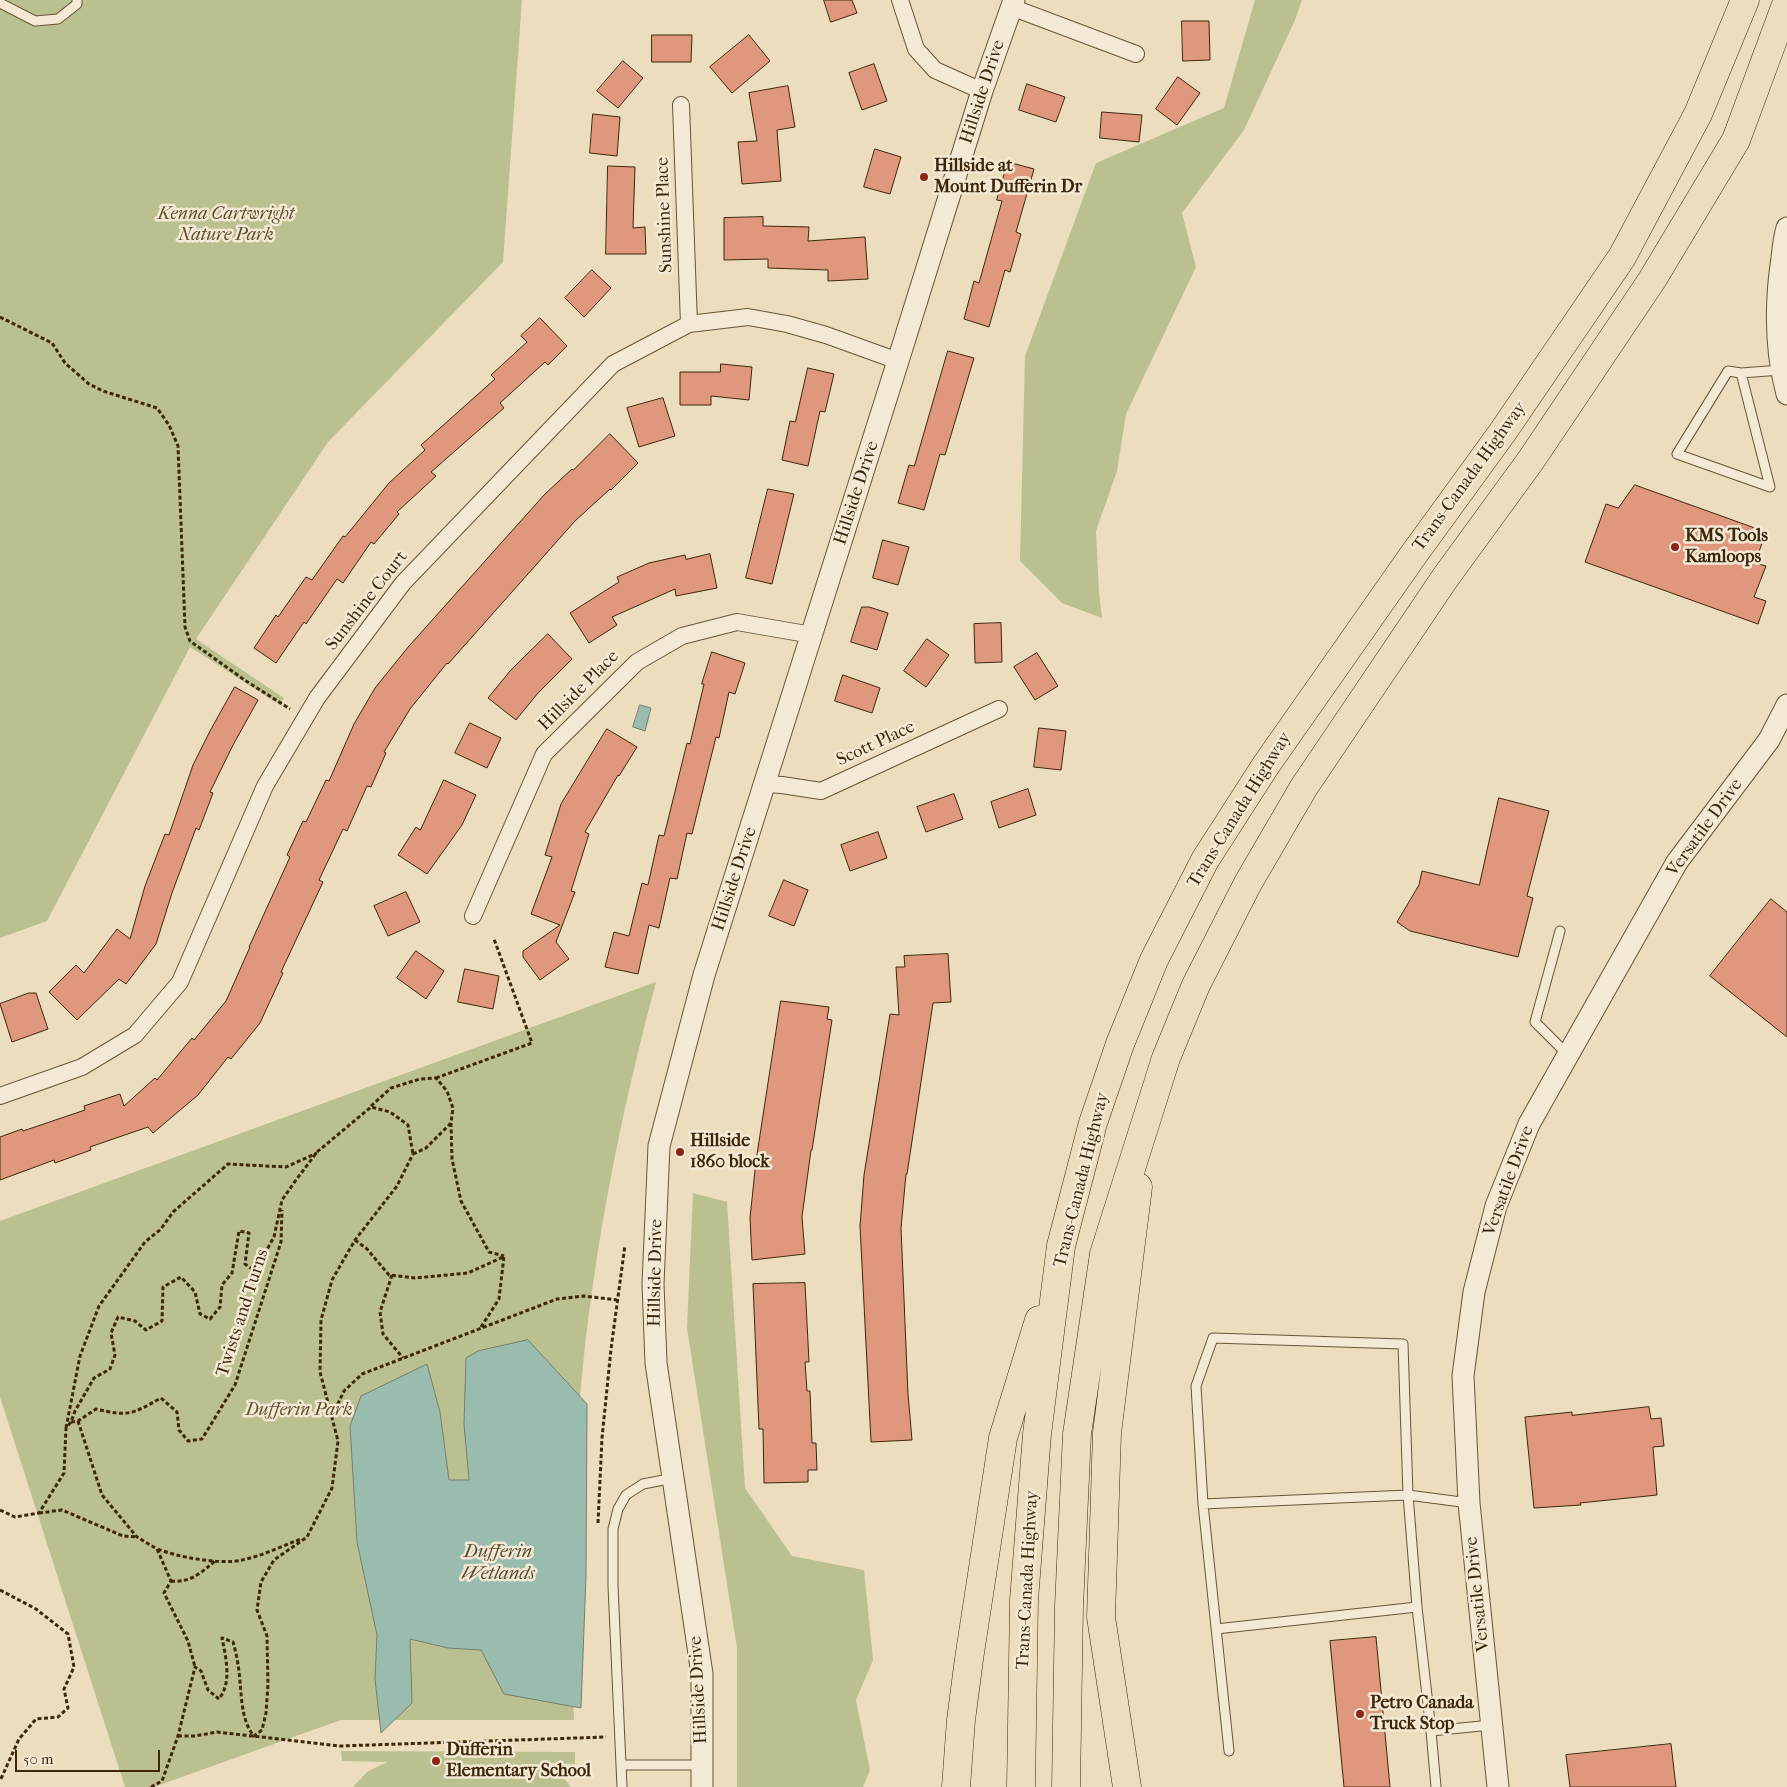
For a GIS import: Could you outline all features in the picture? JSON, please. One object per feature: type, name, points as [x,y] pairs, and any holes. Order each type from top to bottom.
[{"type":"highway","name":"Trans-Canada Highway","points":[[1021,1787],[1024,1600],[1037,1434],[1061,1246],[1093,1123],[1120,1044],[1154,960],[1204,860],[1266,765],[1502,432],[1622,257],[1698,114],[1744,0]]},
{"type":"highway","points":[[1066,1787],[1076,1434],[1104,1254],[1166,1058],[1196,985],[1248,883],[1304,787],[1445,578],[1531,460],[1652,280],[1736,140],[1787,2]]},
{"type":"highway","points":[[1127,1787],[1101,1617],[1107,1433],[1146,1117]]},
{"type":"highway","points":[[956,1787],[968,1659],[1003,1438],[1061,1246]]},
{"type":"street","points":[[900,0],[916,49],[935,70],[982,91]]},
{"type":"street","points":[[1013,4],[1136,54]]},
{"type":"street","name":"Hillside Drive","points":[[702,1787],[702,1674],[656,1363],[653,1284],[660,1146],[704,975],[982,91],[1013,4]]},
{"type":"street","name":"Sunshine Place","points":[[681,105],[689,324]]},
{"type":"street","points":[[1787,228],[1778,282],[1776,326],[1781,370],[1787,394]]},
{"type":"street","name":"Sunshine Court","points":[[0,1096],[82,1067],[134,1035],[180,982],[265,786],[317,698],[403,583],[613,364],[689,324],[748,317],[826,334],[898,361]]},
{"type":"street","name":"Hillside Place","points":[[473,916],[544,754],[636,662],[682,636],[736,622],[812,635]]},
{"type":"street","name":"Versatile Drive","points":[[1498,1787],[1469,1503],[1463,1376],[1474,1292],[1500,1196],[1529,1124],[1677,862],[1769,740],[1787,705]]},
{"type":"street","name":"Scott Place","points":[[765,784],[821,791],[998,709]]},
{"type":"lane","points":[[0,3],[35,21],[58,19],[77,4],[77,0]]},
{"type":"lane","points":[[1741,372],[1770,487],[1677,454],[1728,370],[1741,372],[1781,370]]},
{"type":"lane","points":[[1560,930],[1535,1022],[1569,1055]]},
{"type":"lane","points":[[1229,1751],[1203,1504],[1196,1386],[1212,1338],[1403,1344],[1408,1495],[1417,1607],[1436,1787]]},
{"type":"lane","points":[[622,1787],[613,1586],[613,1529],[618,1509],[626,1495],[643,1484],[674,1478]]},
{"type":"lane","points":[[1203,1504],[1408,1495],[1469,1503]]},
{"type":"lane","points":[[1216,1629],[1417,1607]]},
{"type":"lane","points":[[1431,1731],[1491,1725]]},
{"type":"lane","points":[[621,1765],[703,1765]]},
{"type":"path","points":[[0,317],[52,344],[65,363],[89,384],[103,391],[157,408],[169,425],[178,446],[185,627],[190,641],[246,681],[291,709]]},
{"type":"path","points":[[66,1428],[94,1378],[110,1369],[115,1355],[111,1334],[118,1317],[135,1321],[146,1330],[162,1321],[163,1287],[181,1278],[194,1292],[200,1314],[210,1319],[220,1307],[222,1285],[232,1273],[239,1231],[249,1233],[245,1264],[255,1271],[274,1237],[282,1200],[317,1152],[391,1088],[420,1079],[436,1078],[532,1043],[494,939]]},
{"type":"path","points":[[436,1078],[447,1091],[453,1108],[451,1123],[452,1159],[461,1201],[489,1252],[504,1256]]},
{"type":"path","points":[[370,1106],[390,1112],[408,1125],[414,1154]]},
{"type":"path","points":[[195,1667],[201,1671],[208,1690],[219,1699],[224,1692],[227,1664],[222,1638],[233,1642],[245,1720],[248,1729],[254,1736],[262,1730],[266,1713],[268,1685],[267,1636],[257,1610],[262,1582],[274,1560],[307,1537],[332,1488],[338,1441],[320,1372],[321,1320],[332,1280],[355,1240],[397,1186],[414,1154],[426,1148],[451,1123]]},
{"type":"path","points":[[39,1513],[64,1473],[66,1428],[80,1356],[99,1306],[145,1242],[161,1229],[173,1212],[228,1164],[286,1167],[317,1152]]},
{"type":"path","name":"Twists and Turns","points":[[71,1422],[78,1421],[96,1409],[119,1415],[137,1412],[161,1398],[177,1412],[179,1430],[188,1441],[202,1439],[235,1385],[281,1242],[282,1200]]},
{"type":"path","points":[[355,1240],[367,1249],[389,1275],[415,1278],[468,1273],[504,1256]]},
{"type":"path","points":[[598,1523],[602,1438],[624,1245]]},
{"type":"path","points":[[480,1328],[499,1298],[504,1256]]},
{"type":"path","points":[[392,1275],[380,1312],[383,1334],[403,1358]]},
{"type":"path","points":[[332,1416],[344,1391],[362,1374],[557,1299],[584,1296],[617,1300]]},
{"type":"path","points":[[78,1421],[102,1494],[137,1537],[157,1549],[169,1554],[216,1561],[241,1561],[307,1537]]},
{"type":"path","points":[[0,1510],[15,1517],[62,1510],[123,1536],[137,1537]]},
{"type":"path","points":[[151,1787],[162,1781],[178,1736],[195,1667],[188,1640],[164,1593],[170,1581],[157,1549]]},
{"type":"path","points":[[170,1581],[185,1581],[196,1577],[216,1561]]},
{"type":"path","points":[[0,1590],[36,1609],[68,1634],[74,1667],[64,1689],[68,1708],[58,1717],[36,1719],[19,1739],[0,1781]]},
{"type":"path","points":[[178,1736],[196,1736],[217,1732],[340,1746],[609,1736]]},
{"type":"green space","name":"Kenna Cartwright Nature Park","points":[[0,0],[522,0],[503,262],[328,442],[196,639],[284,698],[280,705],[190,647],[47,921],[0,938]]},
{"type":"green space","points":[[1255,0],[1302,0],[1295,20],[1244,130],[1182,213],[1196,267],[1126,414],[1117,471],[1096,531],[1102,618],[1062,603],[1020,561],[1025,356],[1096,163],[1224,108]]},
{"type":"green space","name":"Dufferin Park","points":[[656,982],[626,1103],[602,1224],[585,1347],[575,1470],[574,1720],[341,1720],[154,1787],[125,1787],[0,1397],[0,1221]]},
{"type":"green space","points":[[693,1193],[727,1202],[745,1488],[792,1556],[864,1570],[873,1660],[856,1700],[870,1770],[863,1787],[737,1787],[737,1648],[687,1328]]},
{"type":"green space","points":[[341,1751],[575,1752],[575,1764],[548,1763],[559,1772],[571,1787],[353,1787],[368,1771],[388,1762],[342,1761]]},
{"type":"water","points":[[640,705],[651,708],[645,731],[633,727]]},
{"type":"water","name":"Dufferin Wetlands","points":[[528,1340],[587,1404],[586,1576],[581,1708],[504,1694],[481,1650],[448,1648],[410,1639],[412,1703],[381,1733],[375,1679],[377,1635],[357,1542],[350,1426],[361,1396],[427,1364],[440,1412],[449,1480],[469,1480],[464,1424],[466,1358],[478,1351]]},
{"type":"building","points":[[824,0],[852,0],[857,13],[831,22]]},
{"type":"building","points":[[1182,21],[1209,21],[1210,60],[1183,61]]},
{"type":"building","points":[[652,35],[692,35],[691,62],[652,62]]},
{"type":"building","points":[[749,35],[770,61],[732,93],[710,67]]},
{"type":"building","points":[[623,61],[643,78],[618,108],[597,91]]},
{"type":"building","points":[[874,64],[887,101],[862,110],[849,73]]},
{"type":"building","points":[[1178,77],[1200,93],[1177,125],[1156,109]]},
{"type":"building","points":[[1027,84],[1065,97],[1056,122],[1019,110]]},
{"type":"building","points":[[788,86],[795,127],[777,130],[781,181],[742,184],[738,142],[757,141],[749,93]]},
{"type":"building","points":[[1102,112],[1142,115],[1139,142],[1100,138]]},
{"type":"building","points":[[593,114],[620,117],[617,156],[590,153]]},
{"type":"building","points":[[875,149],[901,157],[890,194],[864,187]]},
{"type":"building","points":[[1008,162],[1034,169],[1016,232],[1021,234],[1010,272],[1005,270],[989,327],[964,319],[974,281],[979,283],[1002,201],[997,200]]},
{"type":"building","points":[[608,166],[635,167],[633,228],[645,227],[646,254],[606,254]]},
{"type":"building","points":[[763,217],[763,226],[809,227],[808,241],[865,237],[868,279],[828,281],[828,270],[768,268],[768,259],[724,260],[724,218]]},
{"type":"building","points":[[592,270],[611,288],[584,317],[565,298]]},
{"type":"building","points":[[540,318],[567,346],[548,365],[545,362],[500,403],[504,408],[431,472],[436,476],[397,512],[399,514],[374,544],[371,542],[343,583],[337,579],[276,663],[254,648],[276,615],[278,617],[306,577],[312,580],[343,536],[345,537],[389,483],[425,450],[421,445],[495,379],[491,375],[527,342],[521,336]]},
{"type":"building","points":[[948,351],[974,358],[945,455],[940,454],[924,510],[898,503],[909,465],[914,466]]},
{"type":"building","points":[[721,364],[752,367],[749,400],[711,396],[711,405],[680,405],[680,372],[720,372]]},
{"type":"building","points":[[808,368],[834,374],[825,412],[820,411],[808,466],[782,460],[790,421],[795,422]]},
{"type":"building","points":[[663,398],[675,436],[639,447],[627,408]]},
{"type":"building","points":[[610,434],[638,463],[611,490],[575,521],[447,663],[410,709],[384,752],[386,753],[371,787],[367,786],[347,831],[343,829],[319,880],[323,882],[281,972],[283,973],[260,1023],[231,1059],[228,1057],[198,1095],[153,1133],[148,1127],[90,1147],[91,1150],[55,1163],[54,1160],[0,1180],[0,1137],[85,1110],[84,1106],[120,1094],[124,1106],[155,1078],[157,1080],[192,1038],[194,1040],[226,1001],[290,857],[287,855],[303,821],[306,822],[326,780],[329,781],[354,724],[375,688],[409,646],[545,494]]},
{"type":"building","name":"KMS Tools Kamloops","points":[[1635,485],[1766,532],[1755,563],[1766,566],[1754,597],[1766,601],[1758,624],[1585,562],[1606,504],[1618,508]]},
{"type":"building","points":[[768,489],[794,494],[772,584],[746,578]]},
{"type":"building","points":[[883,540],[909,547],[898,585],[873,578]]},
{"type":"building","points":[[710,554],[717,588],[676,596],[675,589],[612,617],[617,625],[589,643],[570,613],[619,582],[617,577],[649,563],[685,555],[686,559]]},
{"type":"building","points":[[862,607],[869,607],[888,613],[877,650],[851,642]]},
{"type":"building","points":[[1001,623],[1002,662],[975,663],[974,624]]},
{"type":"building","points":[[548,634],[572,659],[538,693],[516,720],[488,698],[510,671]]},
{"type":"building","points":[[927,639],[949,655],[926,687],[904,671]]},
{"type":"building","points":[[712,652],[745,663],[735,694],[729,692],[719,738],[716,737],[692,834],[687,833],[677,879],[670,878],[659,928],[649,925],[638,974],[605,967],[614,932],[629,936],[642,883],[648,885],[659,835],[664,836],[687,743],[690,744],[704,684],[702,684]]},
{"type":"building","points":[[1037,653],[1058,686],[1035,700],[1014,667]]},
{"type":"building","points":[[843,675],[880,688],[872,713],[835,701]]},
{"type":"building","points":[[235,687],[258,700],[210,792],[213,793],[199,830],[196,828],[156,944],[126,984],[119,979],[77,1020],[49,992],[76,965],[84,973],[117,929],[130,939],[145,886],[165,834],[169,835],[193,765]]},
{"type":"building","points":[[470,723],[501,738],[487,768],[455,753]]},
{"type":"building","points":[[1039,728],[1066,731],[1061,770],[1034,767]]},
{"type":"building","points":[[607,729],[637,747],[618,775],[585,832],[589,834],[571,891],[575,892],[556,942],[569,959],[540,980],[523,957],[523,951],[560,925],[531,914],[552,857],[545,855],[561,804]]},
{"type":"building","points":[[444,780],[476,795],[462,825],[427,874],[398,855],[416,827],[420,830]]},
{"type":"building","points":[[1028,789],[1036,815],[999,828],[991,802]]},
{"type":"building","points":[[954,794],[963,819],[926,832],[917,807]]},
{"type":"building","points":[[1499,798],[1549,811],[1527,896],[1533,898],[1518,957],[1410,931],[1397,922],[1419,885],[1422,871],[1479,885]]},
{"type":"building","points":[[878,832],[887,858],[850,871],[841,845]]},
{"type":"building","points":[[784,880],[808,890],[794,926],[769,916]]},
{"type":"building","points":[[406,892],[420,922],[388,936],[374,906]]},
{"type":"building","points":[[1771,899],[1787,912],[1787,1037],[1710,976]]},
{"type":"building","points":[[416,951],[444,971],[426,999],[397,978]]},
{"type":"building","points":[[948,954],[951,1002],[933,1003],[906,1174],[901,1228],[908,1394],[912,1440],[871,1442],[860,1226],[864,1175],[890,1014],[899,1015],[896,967],[905,967],[904,956]]},
{"type":"building","points":[[465,969],[499,976],[493,1009],[458,1002]]},
{"type":"building","points":[[29,993],[36,993],[48,1029],[12,1042],[0,1004]]},
{"type":"building","points":[[781,1001],[829,1007],[827,1019],[832,1020],[802,1217],[805,1254],[752,1260],[750,1218],[756,1161]]},
{"type":"building","points":[[805,1283],[809,1362],[805,1362],[807,1391],[810,1391],[812,1443],[816,1443],[817,1470],[808,1470],[808,1482],[764,1483],[763,1429],[759,1429],[753,1284]]},
{"type":"building","points":[[1649,1407],[1651,1419],[1661,1418],[1664,1446],[1653,1447],[1657,1495],[1580,1503],[1581,1505],[1534,1508],[1525,1417],[1572,1412],[1572,1415]]},
{"type":"building","name":"Petro Canada Truck Stop","points":[[1376,1637],[1390,1787],[1344,1787],[1330,1641]]},
{"type":"building","points":[[1671,1744],[1676,1787],[1570,1787],[1566,1755]]},
{"type":"place","name":"Hillside at Mount Dufferin Dr","points":[[924,177]]},
{"type":"place","name":"KMS Tools Kamloops","points":[[1675,547]]},
{"type":"place","name":"Hillside 1860 block","points":[[680,1152]]},
{"type":"place","name":"Petro Canada Truck Stop","points":[[1360,1714]]},
{"type":"place","name":"Dufferin Elementary School","points":[[436,1761]]}]
